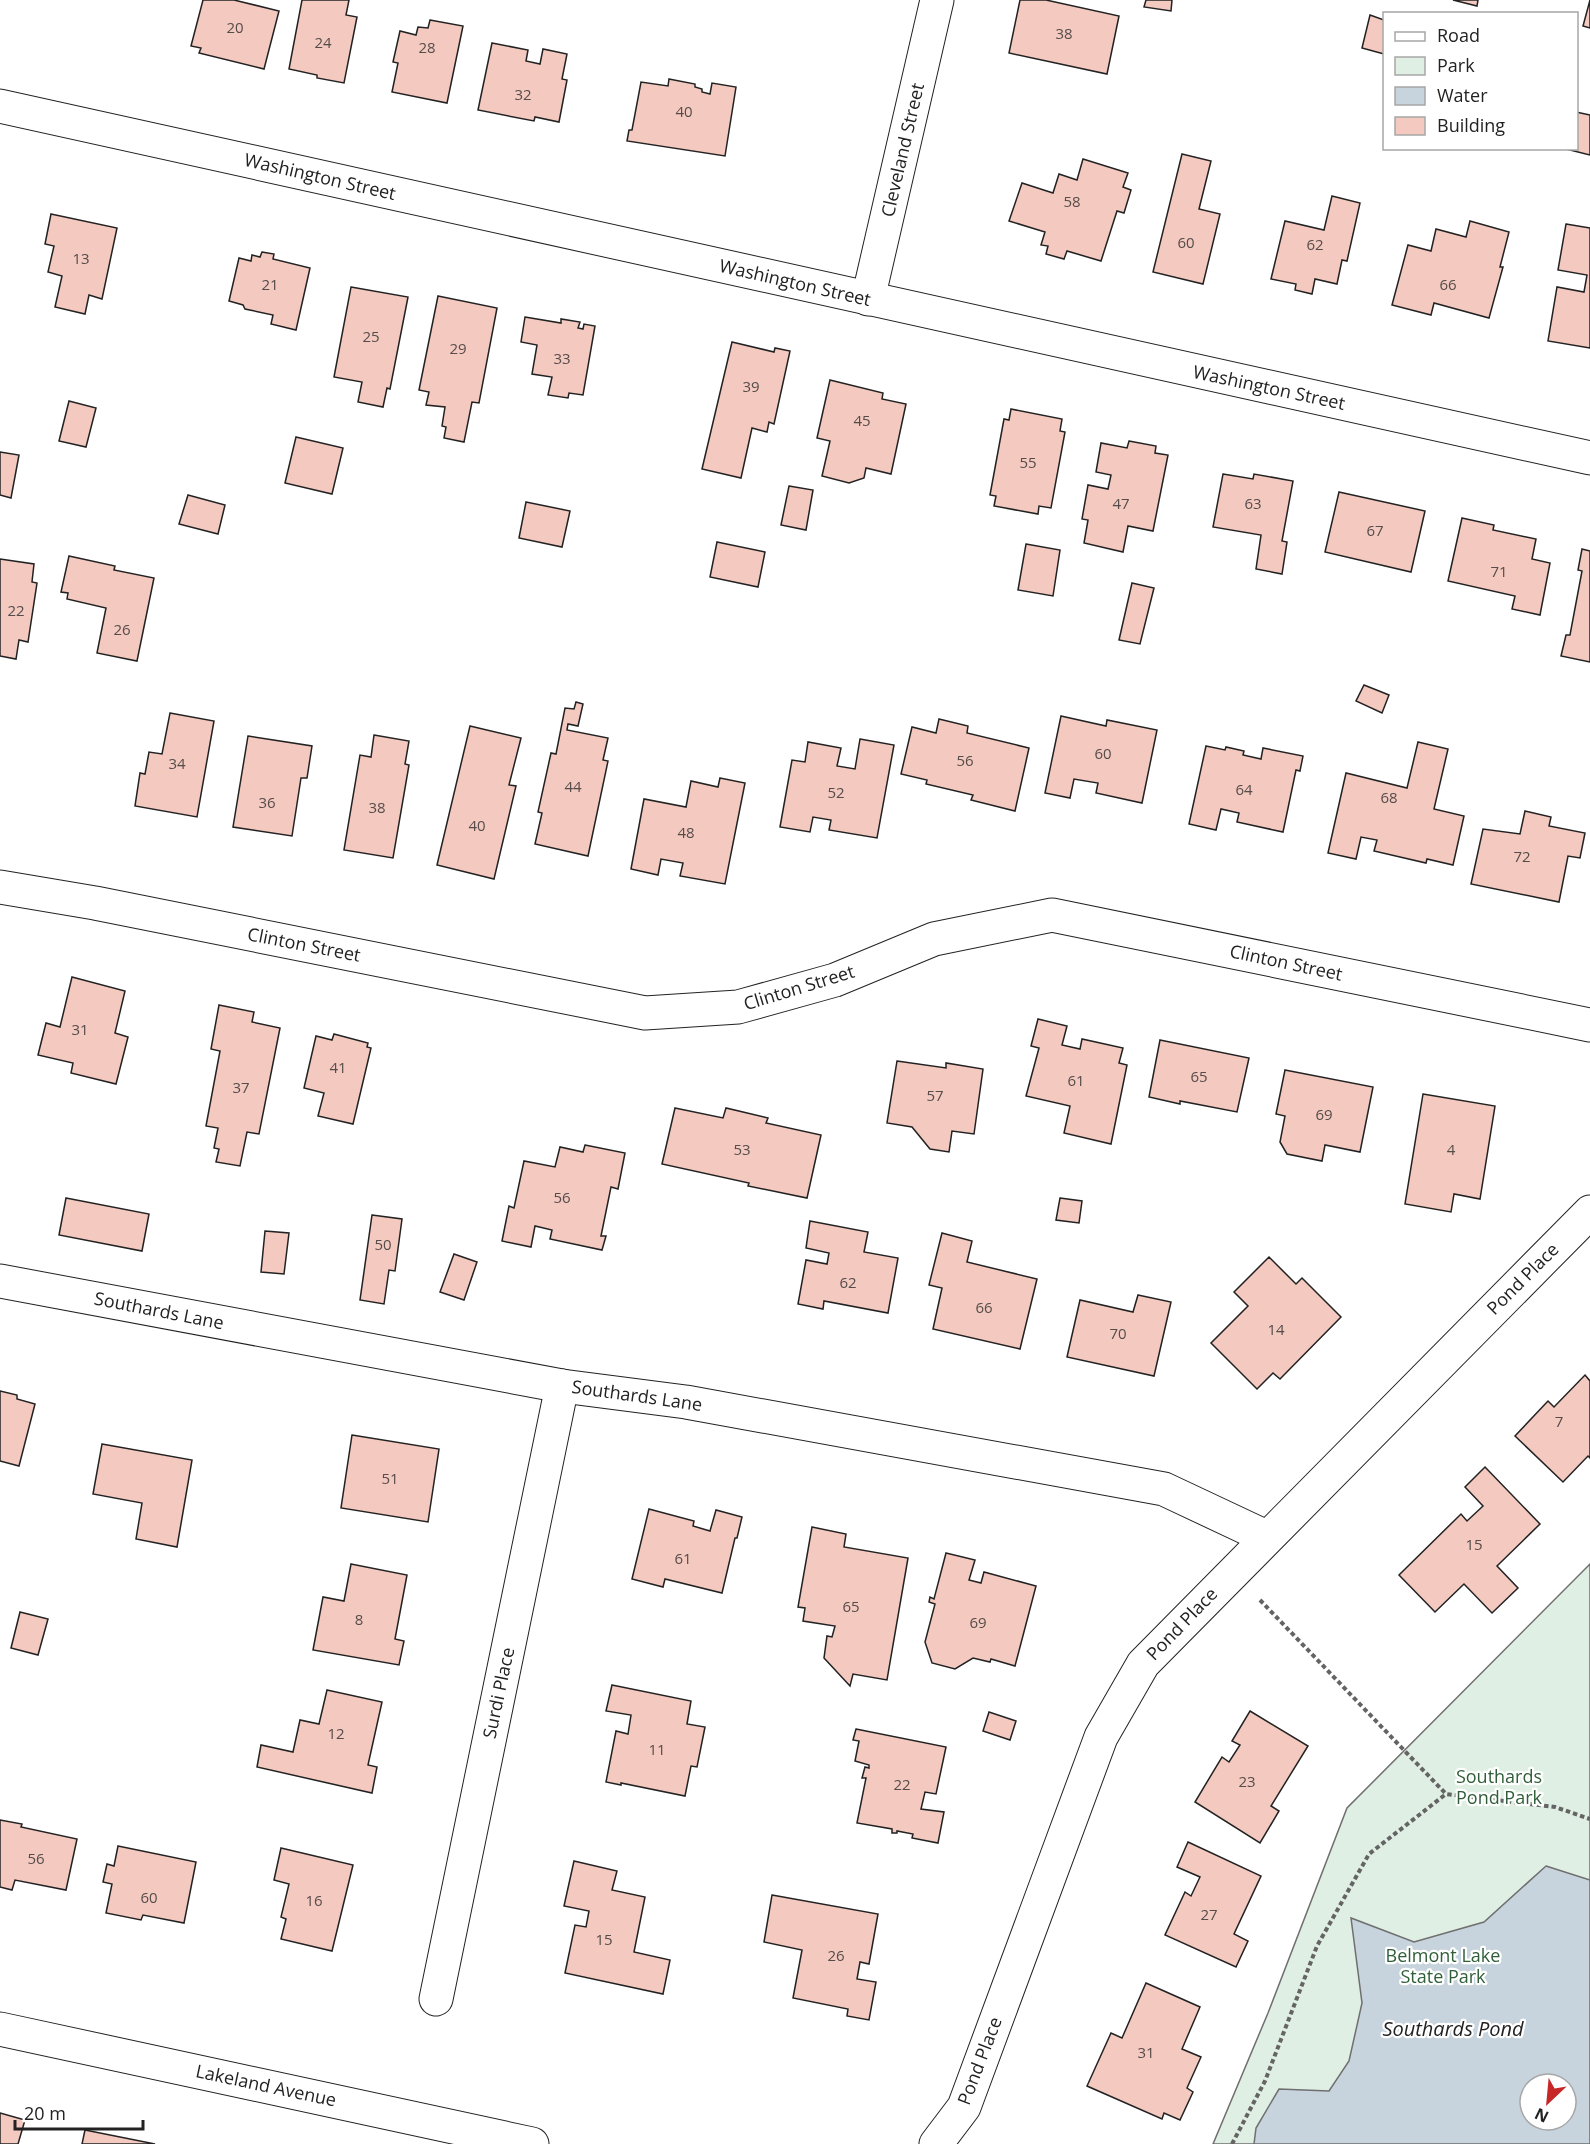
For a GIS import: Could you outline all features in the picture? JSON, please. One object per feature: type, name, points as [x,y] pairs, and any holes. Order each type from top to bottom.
[{"type":"street","name":"Cleveland Street","points":[[868,299],[937,0]]},
{"type":"street","name":"Washington Street","points":[[0,106],[1590,458]]},
{"type":"street","name":"Clinton Street","points":[[0,886],[645,1013],[738,1008],[835,980],[934,939],[1052,915],[1590,1025]]},
{"type":"street","name":"Pond Place","points":[[936,2144],[964,2107],[1101,1737],[1143,1664],[1266,1537],[1590,1212]]},
{"type":"street","name":"Southards Lane","points":[[0,1281],[562,1386],[686,1402],[1164,1489],[1266,1537]]},
{"type":"street","name":"Surdi Place","points":[[436,1999],[562,1386]]},
{"type":"street","name":"Lakeland Avenue","points":[[0,2029],[532,2144]]},
{"type":"path","points":[[1233,1571],[1446,1794],[1555,1807],[1590,1819]]},
{"type":"path","points":[[1232,2144],[1265,2081],[1317,1946],[1369,1854],[1446,1794]]},
{"type":"green space","name":"Belmont Lake State Park","points":[[1590,1564],[1590,2144],[1213,2144],[1268,2013],[1347,1808]]},
{"type":"water","name":"Southards Pond","points":[[1546,1866],[1590,1880],[1590,2144],[1254,2144],[1256,2128],[1279,2089],[1329,2091],[1349,2061],[1362,2003],[1351,1918],[1414,1942],[1484,1922]]},
{"type":"building","points":[[203,0],[234,0],[279,11],[264,69],[199,53],[201,48],[191,46]]},
{"type":"building","points":[[302,0],[349,0],[346,15],[357,17],[344,83],[317,78],[317,75],[289,69]]},
{"type":"building","points":[[1020,0],[1046,0],[1119,16],[1107,74],[1009,53]]},
{"type":"building","points":[[1146,0],[1172,0],[1171,11],[1144,7]]},
{"type":"building","points":[[1453,0],[1478,0],[1477,6]]},
{"type":"building","points":[[1590,0],[1590,28],[1583,26]]},
{"type":"building","points":[[1370,15],[1383,20],[1383,54],[1362,48]]},
{"type":"building","points":[[430,20],[463,26],[447,103],[392,92],[398,63],[393,62],[400,31],[416,35],[418,27],[428,28]]},
{"type":"building","points":[[492,43],[528,50],[526,61],[540,64],[543,49],[567,54],[562,79],[567,80],[559,122],[535,117],[534,121],[478,110]]},
{"type":"building","points":[[669,79],[695,84],[695,87],[702,89],[702,92],[710,94],[712,83],[736,87],[725,156],[627,141],[629,130],[632,130],[641,82],[668,86]]},
{"type":"building","points":[[1578,112],[1590,115],[1590,155],[1570,150],[1578,150]]},
{"type":"building","points":[[1182,154],[1211,161],[1199,209],[1220,214],[1203,284],[1153,272]]},
{"type":"building","points":[[1083,159],[1128,173],[1123,187],[1131,190],[1124,213],[1117,211],[1101,261],[1067,251],[1064,259],[1046,254],[1048,246],[1041,245],[1045,232],[1009,221],[1022,183],[1053,193],[1059,174],[1077,180]]},
{"type":"building","points":[[1332,196],[1360,203],[1347,261],[1342,260],[1337,284],[1315,279],[1312,294],[1295,290],[1296,284],[1271,279],[1285,221],[1324,230]]},
{"type":"building","points":[[51,214],[117,228],[102,299],[89,295],[85,314],[55,307],[62,276],[48,272],[54,246],[45,244]]},
{"type":"building","points":[[1470,221],[1509,232],[1500,267],[1503,267],[1489,318],[1434,303],[1431,315],[1392,305],[1408,245],[1431,251],[1436,229],[1466,237]]},
{"type":"building","points":[[1566,224],[1590,228],[1590,348],[1548,341],[1557,287],[1584,292],[1587,275],[1558,270]]},
{"type":"building","points":[[262,252],[274,254],[273,259],[310,268],[296,330],[271,324],[273,315],[245,309],[243,305],[229,301],[239,258],[251,261],[252,255],[260,257]]},
{"type":"building","points":[[351,287],[408,297],[390,389],[387,388],[383,407],[358,402],[362,382],[334,377]]},
{"type":"building","points":[[438,296],[497,308],[479,403],[472,402],[464,442],[444,438],[446,427],[442,426],[445,407],[426,405],[429,392],[419,390]]},
{"type":"building","points":[[525,317],[561,323],[561,319],[580,322],[578,328],[583,329],[584,324],[595,326],[583,395],[569,393],[568,398],[548,395],[552,377],[532,374],[537,345],[521,342]]},
{"type":"building","points":[[732,342],[774,352],[775,348],[790,351],[774,424],[769,422],[767,432],[752,428],[741,478],[702,469]]},
{"type":"building","points":[[830,380],[883,393],[882,399],[906,404],[891,474],[866,468],[864,478],[849,483],[822,476],[830,441],[817,438]]},
{"type":"building","points":[[69,401],[96,408],[86,447],[59,441]]},
{"type":"building","points":[[1011,409],[1062,419],[1060,431],[1065,432],[1051,508],[1039,506],[1038,514],[994,506],[996,496],[990,495],[1004,419],[1009,420]]},
{"type":"building","points":[[296,437],[343,448],[332,494],[285,483]]},
{"type":"building","points":[[1129,441],[1156,446],[1155,453],[1168,455],[1153,531],[1128,526],[1123,552],[1084,543],[1088,520],[1082,519],[1088,485],[1108,489],[1111,475],[1096,472],[1101,443],[1127,448]]},
{"type":"building","points":[[0,452],[19,455],[11,498],[0,495]]},
{"type":"building","points":[[1223,474],[1253,479],[1254,474],[1293,481],[1282,541],[1287,542],[1282,574],[1256,569],[1261,535],[1213,527]]},
{"type":"building","points":[[789,486],[813,490],[806,530],[781,525]]},
{"type":"building","points":[[1339,492],[1425,511],[1411,572],[1325,552]]},
{"type":"building","points":[[188,495],[225,505],[218,534],[179,524]]},
{"type":"building","points":[[526,502],[570,511],[562,547],[519,538]]},
{"type":"building","points":[[1462,518],[1494,525],[1493,530],[1536,539],[1532,559],[1550,563],[1540,615],[1512,609],[1515,596],[1448,581]]},
{"type":"building","points":[[717,542],[765,552],[758,587],[710,577]]},
{"type":"building","points":[[1026,544],[1060,550],[1053,596],[1018,590]]},
{"type":"building","points":[[1582,549],[1590,551],[1590,662],[1561,656],[1566,635],[1570,635],[1582,571],[1578,570]]},
{"type":"building","points":[[69,556],[115,566],[114,570],[154,578],[137,661],[97,653],[106,608],[67,599],[68,593],[61,592]]},
{"type":"building","points":[[0,559],[34,564],[32,582],[37,583],[28,642],[19,640],[16,659],[0,656]]},
{"type":"building","points":[[1132,583],[1154,588],[1140,644],[1119,640]]},
{"type":"building","points":[[1364,685],[1389,695],[1382,713],[1356,701]]},
{"type":"building","points":[[576,702],[583,704],[578,726],[568,724],[567,730],[608,738],[603,760],[608,761],[588,856],[535,844],[542,813],[538,812],[551,753],[556,754],[565,708],[574,709]]},
{"type":"building","points":[[170,713],[214,721],[197,817],[135,806],[140,773],[145,774],[149,752],[162,754]]},
{"type":"building","points":[[1061,716],[1106,726],[1107,720],[1157,730],[1142,803],[1096,793],[1098,783],[1074,779],[1070,798],[1045,793]]},
{"type":"building","points":[[939,719],[968,726],[967,733],[1029,748],[1015,811],[971,800],[973,795],[926,784],[927,780],[901,774],[912,727],[936,733]]},
{"type":"building","points":[[470,726],[521,738],[509,785],[516,786],[494,879],[437,865]]},
{"type":"building","points":[[374,735],[409,741],[405,764],[409,765],[393,858],[344,850],[360,755],[371,757]]},
{"type":"building","points":[[248,736],[312,746],[307,778],[301,778],[292,836],[233,827]]},
{"type":"building","points":[[860,739],[894,745],[877,838],[829,830],[831,820],[813,817],[810,832],[780,827],[792,760],[805,762],[808,742],[841,748],[837,766],[855,769]]},
{"type":"building","points":[[1418,742],[1448,749],[1434,809],[1464,816],[1453,865],[1427,859],[1426,863],[1374,851],[1377,840],[1361,837],[1356,859],[1328,853],[1346,773],[1407,788]]},
{"type":"building","points":[[1206,746],[1244,751],[1243,755],[1261,759],[1263,748],[1303,756],[1300,771],[1296,770],[1283,832],[1237,822],[1239,813],[1221,809],[1216,830],[1189,824]]},
{"type":"building","points":[[720,778],[745,783],[725,884],[680,876],[683,863],[661,859],[658,875],[631,869],[644,799],[686,807],[691,781],[718,787]]},
{"type":"building","points":[[1525,811],[1551,817],[1549,826],[1585,833],[1580,858],[1568,856],[1559,902],[1471,884],[1483,829],[1520,834]]},
{"type":"building","points":[[72,977],[125,991],[115,1033],[128,1037],[116,1084],[71,1073],[73,1063],[38,1055],[46,1023],[60,1027]]},
{"type":"building","points":[[219,1005],[254,1012],[252,1022],[280,1028],[259,1134],[247,1132],[240,1166],[216,1162],[219,1149],[214,1148],[218,1128],[206,1126],[220,1051],[211,1049]]},
{"type":"building","points":[[1038,1019],[1067,1026],[1062,1045],[1080,1049],[1082,1039],[1123,1048],[1119,1063],[1127,1065],[1111,1144],[1064,1133],[1070,1106],[1026,1096],[1039,1048],[1031,1046]]},
{"type":"building","points":[[334,1034],[368,1043],[367,1047],[371,1048],[353,1124],[318,1116],[324,1093],[304,1088],[316,1036],[332,1040]]},
{"type":"building","points":[[1160,1040],[1249,1058],[1237,1112],[1149,1097]]},
{"type":"building","points":[[897,1061],[946,1068],[946,1063],[983,1069],[974,1134],[952,1131],[949,1152],[930,1149],[912,1127],[887,1123]]},
{"type":"building","points":[[1285,1070],[1373,1087],[1360,1152],[1325,1145],[1322,1161],[1287,1154],[1280,1142],[1285,1116],[1276,1114]]},
{"type":"building","points":[[1423,1094],[1495,1106],[1480,1199],[1454,1194],[1451,1212],[1405,1204]]},
{"type":"building","points":[[675,1108],[723,1118],[726,1108],[768,1118],[766,1123],[821,1135],[807,1198],[662,1164]]},
{"type":"building","points":[[585,1145],[625,1153],[618,1189],[611,1187],[601,1236],[606,1236],[602,1250],[550,1239],[552,1230],[535,1226],[531,1247],[502,1241],[509,1206],[514,1208],[524,1161],[555,1167],[560,1147],[583,1152]]},
{"type":"building","points":[[66,1198],[149,1214],[142,1251],[59,1235]]},
{"type":"building","points":[[1060,1198],[1082,1201],[1079,1223],[1056,1220]]},
{"type":"building","points":[[372,1215],[402,1219],[395,1271],[389,1270],[384,1304],[360,1300]]},
{"type":"building","points":[[810,1221],[868,1232],[864,1252],[898,1258],[888,1313],[824,1301],[823,1309],[798,1304],[806,1260],[827,1264],[829,1253],[806,1248]]},
{"type":"building","points":[[265,1231],[289,1233],[284,1274],[261,1272]]},
{"type":"building","points":[[942,1233],[972,1241],[967,1262],[1037,1279],[1020,1349],[933,1329],[942,1288],[929,1285]]},
{"type":"building","points":[[454,1254],[477,1262],[464,1300],[440,1292]]},
{"type":"building","points":[[1269,1257],[1296,1284],[1302,1278],[1341,1317],[1280,1379],[1273,1373],[1257,1389],[1211,1343],[1248,1306],[1234,1292]]},
{"type":"building","points":[[1138,1295],[1171,1302],[1154,1376],[1067,1357],[1080,1300],[1133,1312]]},
{"type":"building","points":[[1585,1375],[1590,1381],[1590,1458],[1588,1456],[1563,1482],[1515,1436],[1548,1401],[1554,1407]]},
{"type":"building","points":[[0,1391],[17,1395],[17,1399],[35,1404],[19,1466],[0,1461]]},
{"type":"building","points":[[352,1435],[439,1449],[428,1522],[341,1508]]},
{"type":"building","points":[[102,1444],[192,1460],[177,1547],[136,1539],[142,1503],[93,1494]]},
{"type":"building","points":[[1485,1467],[1540,1524],[1497,1566],[1518,1588],[1492,1613],[1464,1584],[1435,1612],[1399,1575],[1461,1514],[1467,1521],[1483,1506],[1465,1487]]},
{"type":"building","points":[[649,1509],[694,1521],[693,1526],[710,1531],[716,1510],[742,1517],[722,1593],[665,1579],[663,1587],[632,1579]]},
{"type":"building","points":[[812,1527],[846,1534],[844,1547],[908,1558],[887,1680],[853,1674],[850,1686],[824,1658],[827,1636],[832,1637],[835,1626],[803,1621],[805,1608],[798,1607]]},
{"type":"building","points":[[946,1553],[975,1560],[969,1580],[981,1583],[984,1572],[1036,1586],[1015,1666],[991,1659],[990,1662],[973,1658],[955,1669],[932,1663],[925,1642],[935,1604],[929,1602],[930,1597],[934,1599]]},
{"type":"building","points":[[351,1564],[407,1575],[395,1639],[404,1641],[399,1665],[313,1650],[323,1597],[344,1601]]},
{"type":"building","points":[[20,1612],[48,1619],[38,1655],[11,1648]]},
{"type":"building","points":[[612,1685],[691,1701],[687,1724],[705,1727],[697,1767],[691,1766],[685,1796],[606,1782],[616,1731],[628,1734],[631,1715],[606,1711]]},
{"type":"building","points":[[327,1690],[382,1702],[368,1765],[377,1767],[372,1793],[257,1767],[261,1745],[293,1752],[300,1720],[319,1724]]},
{"type":"building","points":[[1250,1711],[1308,1746],[1271,1806],[1279,1811],[1260,1843],[1195,1802],[1222,1757],[1229,1762],[1240,1745],[1232,1741]]},
{"type":"building","points":[[989,1712],[1016,1721],[1010,1740],[983,1731]]},
{"type":"building","points":[[856,1729],[946,1747],[936,1794],[925,1792],[921,1809],[944,1812],[938,1843],[912,1838],[913,1834],[897,1831],[897,1833],[892,1833],[892,1829],[857,1823],[866,1778],[862,1778],[865,1767],[869,1768],[869,1765],[855,1761],[859,1741],[853,1740]]},
{"type":"building","points":[[0,1820],[77,1839],[66,1890],[15,1880],[12,1890],[0,1887]]},
{"type":"building","points":[[1188,1842],[1261,1876],[1234,1934],[1248,1941],[1236,1967],[1165,1935],[1185,1892],[1191,1896],[1200,1877],[1177,1867]]},
{"type":"building","points":[[118,1846],[196,1862],[184,1923],[143,1915],[141,1920],[106,1913],[112,1884],[103,1882],[107,1864],[114,1866]]},
{"type":"building","points":[[281,1848],[353,1865],[332,1951],[281,1939],[286,1919],[281,1917],[289,1884],[274,1880]]},
{"type":"building","points":[[574,1861],[617,1871],[612,1890],[645,1897],[634,1952],[670,1960],[663,1994],[565,1973],[575,1925],[586,1927],[589,1911],[564,1906]]},
{"type":"building","points":[[772,1895],[878,1914],[869,1964],[860,1962],[857,1979],[876,1982],[869,2020],[847,2016],[848,2009],[793,1998],[802,1950],[764,1942]]},
{"type":"building","points":[[1146,1983],[1200,2007],[1182,2049],[1201,2057],[1187,2088],[1193,2092],[1180,2120],[1164,2113],[1162,2119],[1087,2086],[1111,2033],[1122,2038]]},
{"type":"building","points":[[0,2113],[25,2120],[18,2144],[0,2144]]},
{"type":"building","points":[[85,2130],[155,2144],[82,2144]]},
{"type":"park label","name":"Southards Pond Park","points":[[1499,1787]]}]
